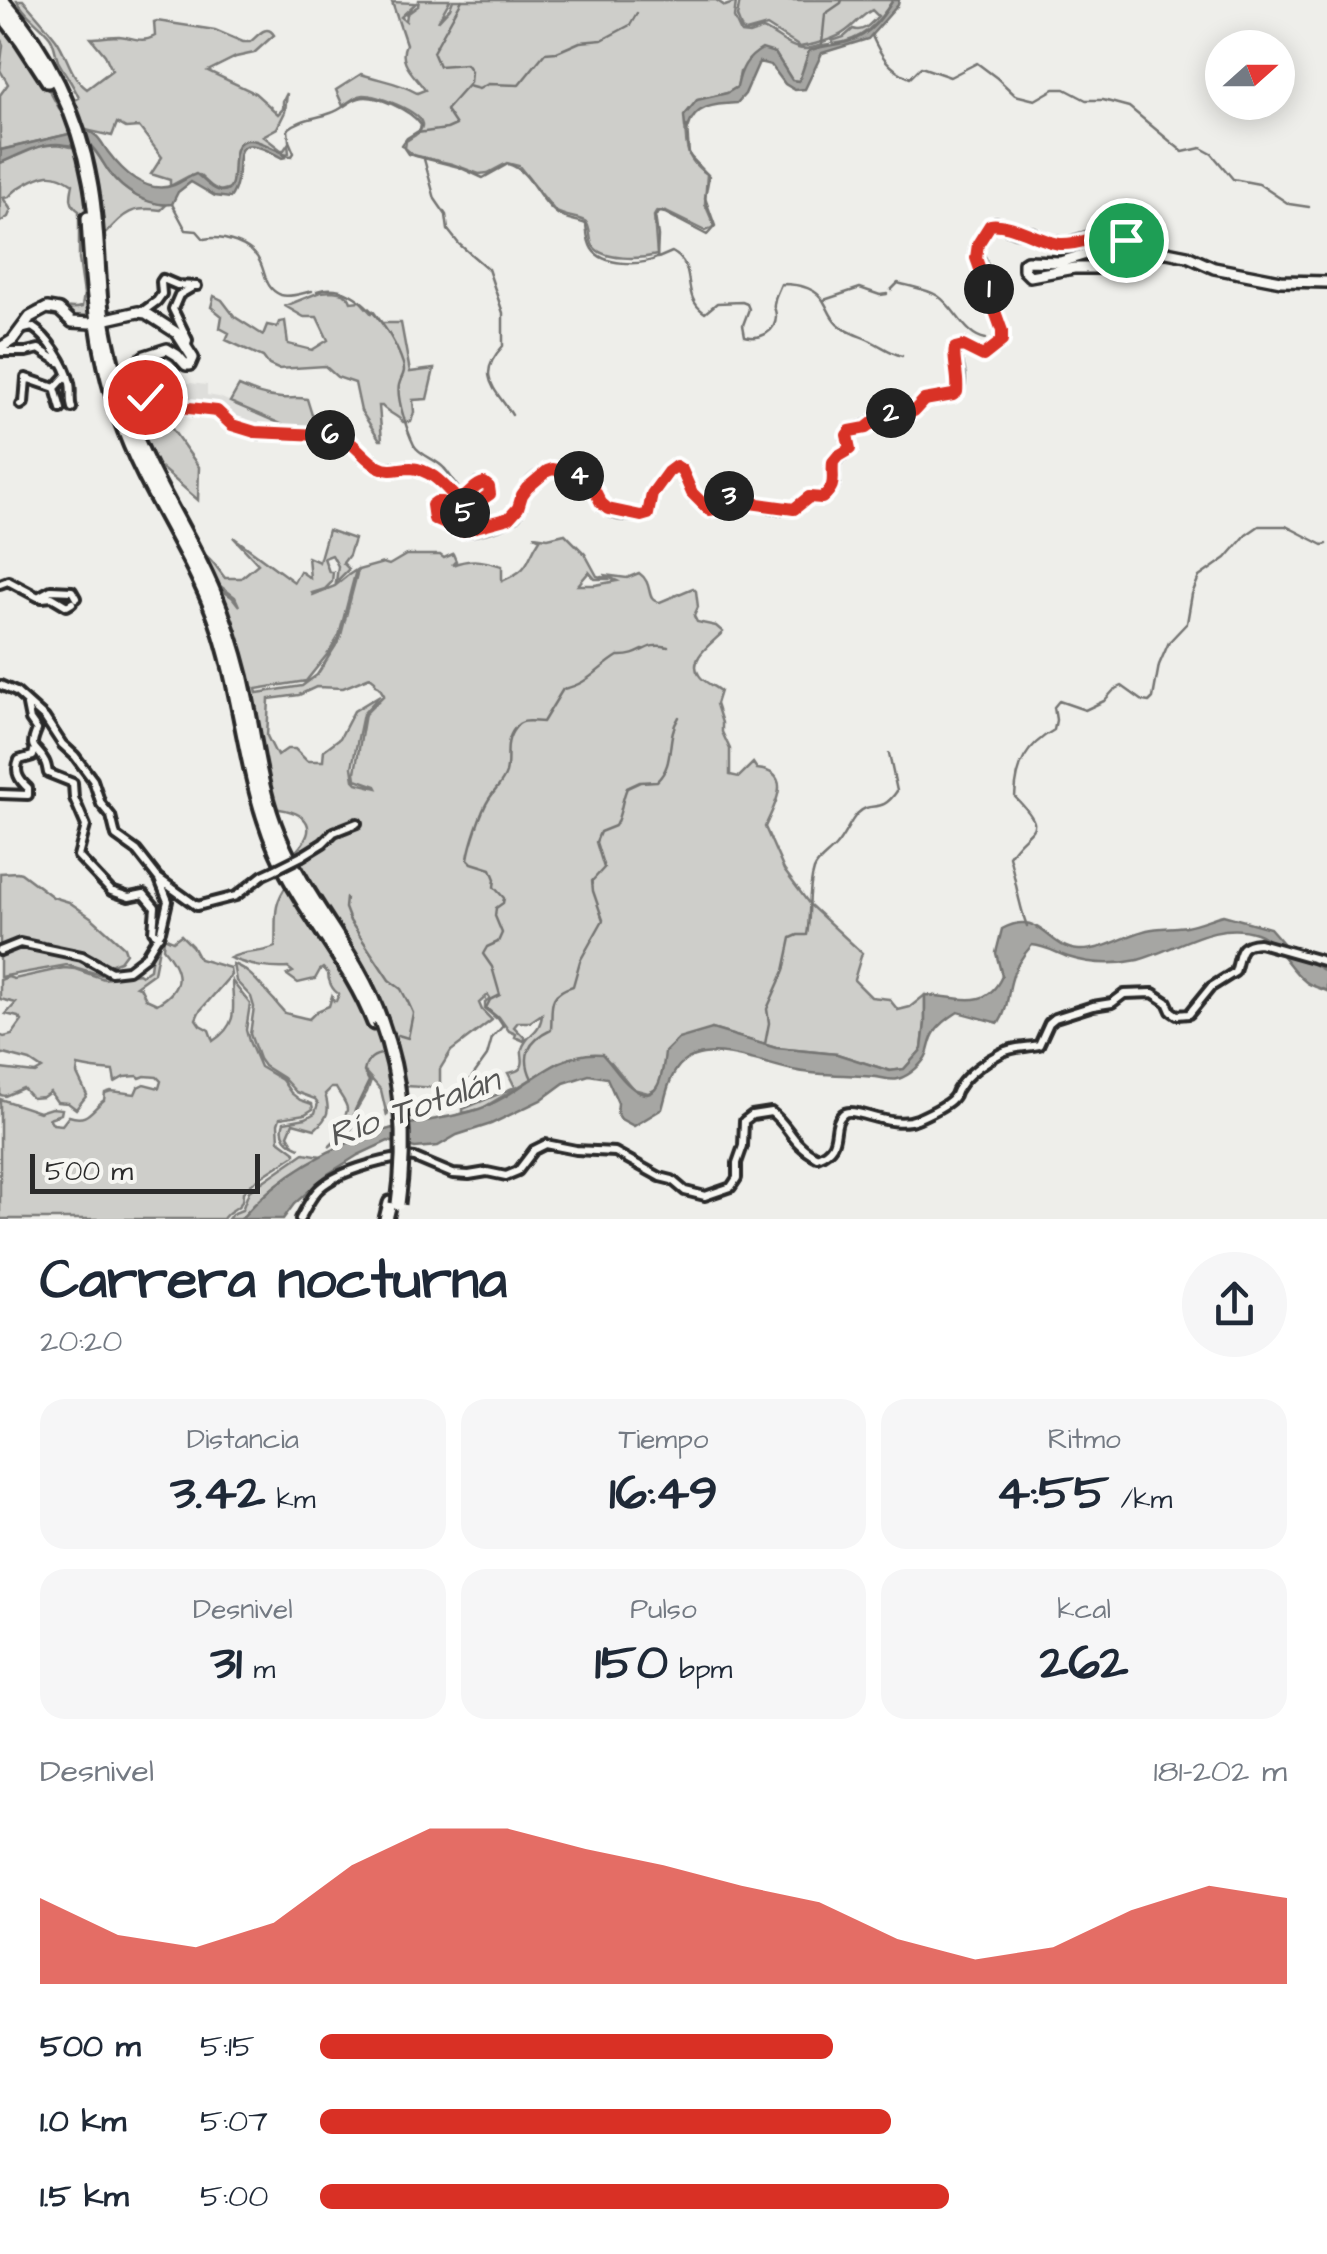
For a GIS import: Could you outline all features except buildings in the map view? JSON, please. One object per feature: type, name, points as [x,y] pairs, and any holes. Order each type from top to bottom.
[{"type":"highway","points":[[2,0],[42,54],[85,156],[106,334],[116,378],[131,424],[201,562],[221,611],[246,695],[264,793],[278,835],[306,891],[362,976],[391,1047],[402,1109],[402,1171],[386,1219]]},
{"type":"highway","points":[[0,12],[64,106]]},
{"type":"highway","points":[[394,1203],[394,1219]]},
{"type":"main road","points":[[107,318],[141,312],[172,328],[186,345],[193,358],[190,365],[167,349],[139,361],[135,371],[138,388],[145,397],[161,405],[217,411],[232,425],[255,432],[341,436],[374,465],[393,471],[409,468],[424,472],[446,484],[458,500],[484,483],[490,494],[464,514],[458,516],[441,502],[432,505],[434,519],[468,531],[515,514],[527,488],[553,469],[586,479],[608,509],[641,516],[648,514],[652,494],[676,466],[682,470],[692,493],[709,510],[715,509],[727,495],[788,510],[809,497],[822,498],[834,484],[833,462],[850,449],[850,431],[866,428],[885,413],[906,415],[924,400],[953,395],[958,385],[955,348],[963,346],[983,356],[1002,341],[976,251],[988,227],[996,223],[1057,244],[1129,229],[1129,238],[1119,244],[1056,263],[1027,261],[1024,270],[1030,276],[1074,268],[1113,268],[1162,251],[1187,256],[1214,268],[1281,280],[1327,282]]},
{"type":"main road","points":[[0,350],[30,317],[46,308],[59,310],[72,322],[91,323]]},
{"type":"street","points":[[141,312],[157,302],[163,279],[197,286],[179,295],[173,309],[188,340],[186,345]]},
{"type":"street","points":[[22,328],[43,334],[70,384],[68,398],[72,408]]},
{"type":"street","points":[[0,350],[39,349],[61,363]]},
{"type":"street","points":[[55,388],[66,376]]},
{"type":"street","points":[[21,405],[26,378],[55,388]]},
{"type":"street","points":[[55,388],[61,409]]},
{"type":"street","points":[[0,584],[8,582],[38,598],[52,596],[67,606],[74,601],[72,591],[51,590],[38,598]]},
{"type":"street","points":[[0,684],[46,718],[60,742],[73,752],[93,780],[116,836],[137,851],[158,878],[168,901],[159,936],[141,961],[118,972],[103,969],[82,956],[20,943],[0,951]]},
{"type":"street","points":[[27,704],[37,730],[32,742],[46,762],[48,773],[73,784],[74,798],[86,826],[78,856],[111,891],[129,897],[144,894],[155,907],[153,931],[159,936]]},
{"type":"street","points":[[0,794],[28,796],[30,792],[16,768],[19,760],[33,756],[35,750]]},
{"type":"street","points":[[158,878],[197,906],[236,896],[253,882],[324,843],[334,832],[358,823]]},
{"type":"street","points":[[300,1219],[312,1197],[336,1177],[406,1157],[453,1174],[511,1175],[534,1150],[546,1144],[615,1152],[672,1180],[685,1192],[698,1196],[716,1194],[731,1187],[737,1178],[744,1121],[752,1115],[771,1112],[794,1141],[817,1157],[834,1145],[840,1118],[846,1111],[898,1124],[916,1119],[948,1102],[967,1077],[1000,1053],[1039,1045],[1055,1018],[1112,1003],[1124,994],[1144,993],[1153,993],[1171,1011],[1183,1016],[1196,1008],[1211,987],[1234,972],[1240,950],[1248,944],[1259,943],[1327,962]]},
{"type":"shaded area","points":[[17,0],[23,0],[56,39],[77,79],[87,89],[112,70],[91,38],[150,38],[155,36],[157,21],[215,30],[243,42],[250,42],[268,30],[274,35],[254,53],[208,71],[255,93],[278,114],[287,93],[285,112],[277,128],[263,136],[281,150],[288,144],[289,153],[256,141],[238,145],[231,188],[220,191],[199,175],[170,186],[170,180],[151,174],[162,157],[139,127],[126,128],[117,123],[112,136],[86,130],[0,150],[0,95],[8,84],[0,70],[0,18],[34,63],[59,108],[79,98],[58,61],[50,37]]},
{"type":"shaded area","points":[[419,0],[450,0],[438,21],[453,0],[716,0],[725,6],[736,2],[734,18],[741,33],[763,29],[804,49],[830,44],[819,47],[799,81],[792,81],[775,53],[740,72],[737,87],[728,93],[697,100],[685,116],[686,141],[690,156],[707,174],[705,204],[714,225],[705,231],[657,211],[657,255],[623,258],[598,251],[586,222],[555,211],[519,166],[507,163],[479,174],[413,155],[405,148],[406,141],[422,127],[414,114],[364,95],[343,106],[336,90],[361,74],[417,93],[425,90],[405,63],[406,44],[392,2],[416,3],[401,17],[406,21]]},
{"type":"shaded area","points":[[740,0],[893,0],[861,35],[843,42],[832,41],[853,29],[867,27],[878,16],[872,10],[837,37],[800,47],[767,26],[742,30],[737,17]]},
{"type":"shaded area","points":[[893,0],[899,0],[898,5],[868,39],[822,53],[805,89],[795,90],[785,84],[771,65],[759,62],[737,103],[706,107],[695,115],[688,129],[685,127],[684,116],[697,100],[737,87],[745,65],[762,49],[775,53],[792,80],[799,81],[809,51],[864,34]]},
{"type":"shaded area","points":[[86,130],[96,136],[128,174],[154,187],[174,185],[196,174],[215,189],[229,189],[235,153],[245,141],[264,144],[286,157],[250,145],[240,155],[230,198],[215,196],[191,182],[178,192],[172,204],[145,200],[121,185],[91,146],[50,145],[0,163],[1,150]]},
{"type":"shaded area","points":[[40,146],[91,146],[126,189],[166,205],[161,210],[129,213],[106,233],[100,231],[97,210],[84,212],[92,325],[77,322],[55,306],[22,321],[29,311],[43,304],[82,307],[79,211],[72,202],[73,184],[51,175],[32,180],[3,198],[11,210],[0,222],[0,163]]},
{"type":"shaded area","points":[[332,291],[344,294],[351,302],[360,301],[382,323],[401,323],[410,372],[434,369],[427,399],[413,400],[411,422],[403,422],[379,406],[382,440],[361,411],[355,383],[337,377],[325,366],[278,369],[269,365],[263,357],[226,340],[229,333],[220,328],[222,316],[211,307],[214,296],[235,317],[263,335],[267,325],[277,327],[285,321],[288,344],[312,350],[328,340],[317,317],[304,317],[285,306]]},
{"type":"shaded area","points":[[164,358],[176,367],[181,382],[207,385],[207,395],[282,423],[273,429],[233,420],[221,406],[153,399],[141,387],[140,367],[145,360]]},
{"type":"shaded area","points":[[239,386],[270,397],[307,399],[312,415],[323,418],[329,428],[312,419],[308,433],[261,431],[233,423],[222,410],[183,403],[218,406],[233,420],[273,429],[281,424],[230,402]]},
{"type":"shaded area","points":[[143,397],[164,410],[167,422],[199,467],[198,500],[151,459],[133,417]]},
{"type":"shaded area","points":[[328,530],[354,539],[343,563],[349,569],[336,582],[338,566],[332,555],[324,558],[329,572],[333,572],[332,582],[312,593],[335,586],[356,570],[339,636],[306,681],[256,689],[257,693],[302,686],[317,675],[340,639],[358,570],[389,565],[406,555],[444,558],[453,554],[456,561],[452,565],[471,561],[495,564],[502,566],[502,581],[527,564],[540,539],[534,536],[565,534],[585,554],[597,576],[610,579],[595,579],[589,572],[578,585],[617,581],[604,575],[627,578],[639,573],[647,582],[652,599],[660,602],[693,588],[697,622],[716,626],[723,632],[699,657],[696,669],[703,680],[720,691],[716,704],[730,749],[730,775],[739,777],[753,763],[757,769],[776,777],[779,792],[765,827],[784,870],[810,905],[862,953],[854,980],[871,997],[889,999],[898,1010],[910,1007],[925,995],[922,1049],[904,1069],[890,1071],[837,1054],[776,1048],[712,1029],[662,1079],[658,1088],[648,1093],[633,1089],[611,1062],[560,1062],[481,1109],[463,1113],[463,1109],[515,1087],[508,1073],[521,1067],[524,1044],[541,1020],[542,1014],[530,1022],[518,1022],[514,1027],[526,1039],[515,1037],[499,1017],[485,1009],[488,995],[479,1003],[492,1020],[451,1051],[440,1069],[440,1088],[405,1086],[406,1096],[389,1107],[387,1116],[381,1090],[366,1073],[371,1080],[367,1092],[344,1139],[329,1147],[338,1138],[347,1109],[336,1088],[331,1088],[325,1094],[328,1109],[323,1121],[315,1129],[293,1123],[288,1135],[294,1145],[288,1141],[284,1122],[315,1113],[318,1103],[296,1092],[259,1059],[250,1034],[254,1007],[251,997],[236,981],[233,964],[251,975],[287,1014],[309,1019],[329,1006],[332,996],[336,1001],[339,994],[323,968],[315,979],[298,983],[287,975],[293,972],[288,968],[230,958],[275,947],[277,907],[288,884],[319,902],[292,855],[306,837],[307,823],[295,813],[273,808],[217,587],[239,606],[235,597],[215,582],[203,553],[225,578],[241,578],[258,564],[233,537],[294,582],[300,571],[310,578],[308,557],[319,562]],"holes":[[[370,677],[384,695],[365,714],[355,772],[356,779],[377,788],[357,783],[352,767],[363,714],[380,695],[354,711],[340,738],[324,750],[323,761],[307,761],[295,749],[277,756],[267,736],[269,699],[299,695],[316,687],[343,688]]]},
{"type":"shaded area","points":[[17,872],[92,918],[124,947],[126,953],[120,961],[102,965],[73,950],[15,939],[0,947],[0,873]]},
{"type":"shaded area","points":[[1223,915],[1270,928],[1290,951],[1327,972],[1327,991],[1306,982],[1263,937],[1241,930],[1211,933],[1120,963],[1085,961],[1032,945],[1014,971],[999,1023],[958,1012],[935,1032],[919,1066],[898,1079],[807,1073],[737,1056],[704,1054],[679,1066],[662,1109],[634,1126],[617,1113],[618,1103],[607,1078],[589,1075],[564,1083],[541,1100],[438,1146],[415,1148],[388,1141],[358,1155],[328,1174],[283,1219],[241,1219],[272,1188],[327,1152],[389,1129],[479,1109],[553,1066],[585,1054],[602,1054],[622,1079],[647,1094],[658,1086],[665,1052],[678,1039],[712,1029],[776,1048],[837,1054],[890,1071],[904,1069],[922,1049],[925,995],[979,998],[995,987],[1002,976],[996,953],[1002,929],[1026,923],[1068,948],[1088,950],[1147,930],[1186,926]]},
{"type":"shaded area","points":[[181,935],[199,959],[230,968],[231,975],[199,1012],[196,1019],[200,1025],[209,1030],[213,1041],[227,1028],[233,1015],[232,981],[250,1004],[246,1030],[260,1067],[282,1080],[300,1100],[312,1104],[313,1109],[305,1114],[280,1118],[278,1124],[279,1140],[295,1155],[255,1181],[243,1192],[239,1206],[223,1219],[0,1219],[0,1099],[39,1112],[62,1109],[61,1114],[49,1118],[53,1124],[62,1125],[69,1116],[81,1118],[88,1114],[104,1100],[105,1093],[135,1094],[144,1084],[159,1088],[161,1081],[157,1077],[138,1076],[115,1082],[113,1071],[78,1066],[77,1074],[87,1095],[76,1109],[57,1102],[50,1092],[32,1098],[23,1088],[0,1095],[0,1069],[35,1073],[42,1069],[30,1061],[0,1053],[0,1035],[12,1035],[22,1021],[6,1014],[16,1003],[0,999],[0,980],[64,968],[104,979],[141,975],[150,969],[161,937],[154,973],[136,986],[146,999],[157,1004],[172,992],[178,979],[163,948],[164,937],[173,941]]},
{"type":"shaded area","points":[[14,948],[78,958],[112,974],[105,976],[67,965],[0,977],[0,953]]},
{"type":"shaded area","points":[[304,1153],[322,1156],[278,1184],[241,1219],[228,1219],[242,1210],[249,1191]]},
{"type":"waterway","points":[[417,133],[456,125],[446,110],[470,83],[471,71],[466,64],[439,66],[433,52],[462,0]]},
{"type":"waterway","points":[[822,44],[825,14],[842,0]]},
{"type":"waterway","points":[[468,86],[479,89],[488,84],[519,85],[545,53],[602,40],[630,25],[637,13]]},
{"type":"waterway","points":[[872,36],[886,61],[910,78],[921,67],[950,77],[977,63],[1015,95],[1035,100],[1054,89],[1065,89],[1086,100],[1129,107],[1183,152],[1201,148],[1212,154],[1233,179],[1259,184],[1289,204],[1309,207]]},
{"type":"waterway","points":[[283,155],[294,153],[288,129],[293,125],[335,112],[359,98],[393,104],[421,125],[402,145],[408,154],[459,167],[483,178],[508,164],[516,167],[555,212],[586,224],[589,243],[597,255],[632,263],[657,258],[655,216],[660,212],[707,235],[715,226],[705,198],[709,176],[689,155],[687,126]]},
{"type":"waterway","points":[[424,159],[448,230],[488,269],[503,313],[503,346],[489,374],[512,415]]},
{"type":"waterway","points":[[172,204],[186,230],[197,231],[204,239],[236,242],[250,250],[276,292],[288,296],[312,291]]},
{"type":"waterway","points":[[658,258],[672,252],[680,258],[693,298],[705,313],[717,303],[747,304],[745,336],[761,336],[770,331],[781,284],[793,285],[816,293],[845,330],[902,356]]},
{"type":"waterway","points":[[891,290],[898,283],[934,294],[966,327],[986,339]]},
{"type":"waterway","points":[[824,300],[860,288],[887,294]]},
{"type":"waterway","points":[[317,291],[345,292],[382,323],[403,364],[399,398],[414,445],[444,468],[458,487]]},
{"type":"waterway","points":[[1027,926],[1009,856],[1034,824],[1015,797],[1016,786],[1020,766],[1030,750],[1054,730],[1054,707],[1059,701],[1085,710],[1122,686],[1149,702],[1169,642],[1187,623],[1199,577],[1226,558],[1259,526],[1286,526],[1327,544]]},
{"type":"waterway","name":"Río Totalán","points":[[467,1084],[487,1056],[492,1038],[503,1026],[486,1008],[490,1000],[500,995],[492,967],[483,954],[498,942],[502,933],[495,916],[504,898],[494,887],[491,869],[468,859],[483,811],[506,773],[511,734],[521,723],[543,722],[563,689],[586,680],[618,656],[654,646],[668,647]]},
{"type":"waterway","points":[[532,1079],[527,1063],[529,1050],[551,1030],[555,997],[573,986],[580,961],[603,920],[592,881],[604,868],[596,842],[600,832],[615,826],[627,788],[657,781],[663,774],[679,717]]},
{"type":"waterway","points":[[765,1044],[767,1009],[784,971],[791,938],[807,935],[814,870],[857,814],[886,803],[897,791],[889,754]]},
{"type":"waterway","points":[[346,898],[350,921],[389,980],[401,989],[413,1013],[408,1038],[398,1035],[393,1045]]},
{"type":"waterway","name":"Río Totalán","points":[[343,1138],[353,1124],[355,1110],[369,1081],[364,1072],[367,1064],[374,1056],[386,1054]]},
{"type":"route","points":[[145,397],[161,405],[217,411],[232,425],[255,432],[341,436],[374,465],[393,471],[409,468],[424,472],[446,484],[458,500],[484,483],[490,494],[464,514],[452,513],[441,502],[432,505],[434,519],[461,531],[515,514],[527,488],[553,469],[586,479],[608,509],[641,516],[648,514],[652,494],[676,466],[682,470],[692,493],[709,510],[715,509],[727,495],[788,510],[809,497],[822,498],[832,488],[833,462],[850,449],[850,431],[866,428],[885,413],[906,415],[924,400],[957,392],[958,368],[953,354],[956,346],[983,356],[1002,341],[1004,336],[976,258],[978,244],[990,225],[996,223],[1057,244],[1075,243],[1124,227],[1130,232],[1126,240]]}]
